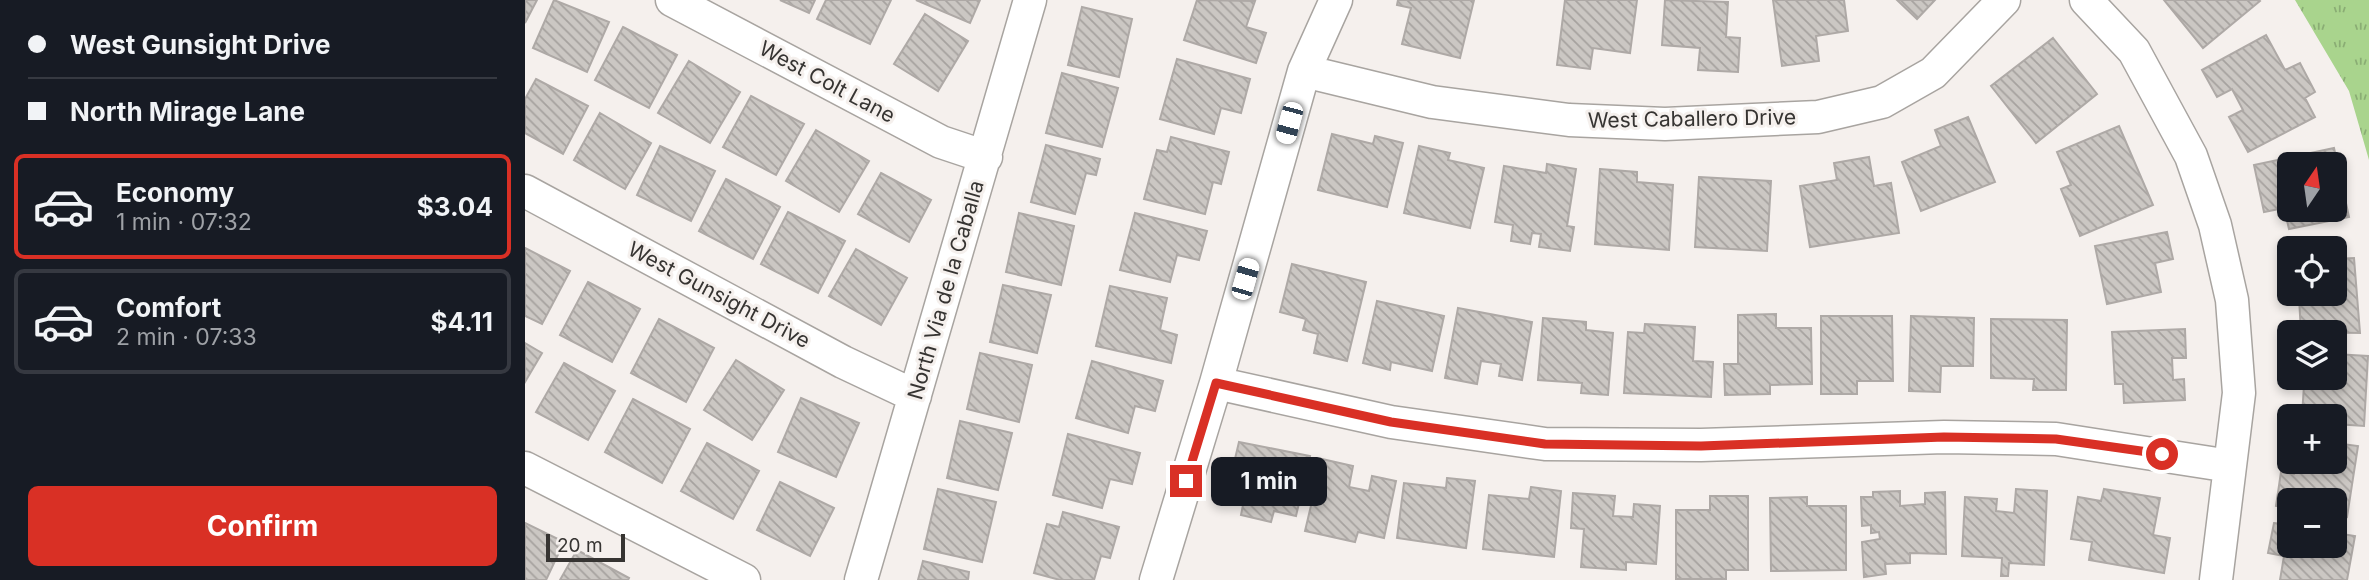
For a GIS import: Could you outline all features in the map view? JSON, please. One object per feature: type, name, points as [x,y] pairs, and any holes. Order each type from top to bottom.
[{"type":"street","name":"West Colt Lane","points":[[672,0],[941,142],[986,157]]},
{"type":"street","name":"North Via de la Caballa","points":[[861,580],[1030,0]]},
{"type":"street","points":[[1156,580],[1216,383],[1304,71],[1336,0]]},
{"type":"street","name":"West Caballero Drive","points":[[1304,71],[1432,102],[1569,120],[1665,124],[1818,117],[1882,102],[1933,73],[2004,0]]},
{"type":"street","points":[[2086,0],[2134,51],[2191,156],[2215,225],[2232,300],[2239,393],[2215,580]]},
{"type":"street","name":"West Gunsight Drive","points":[[525,191],[843,362],[915,396]]},
{"type":"street","points":[[1216,383],[1391,422],[1545,444],[1701,446],[1944,437],[2056,439],[2230,466]]},
{"type":"street","points":[[525,468],[744,580]]},
{"type":"green space","points":[[2295,0],[2369,0],[2369,160],[2349,91]]},
{"type":"building","points":[[525,0],[537,0],[525,23]]},
{"type":"building","points":[[554,0],[609,22],[587,72],[533,48]]},
{"type":"building","points":[[780,0],[815,0],[809,13]]},
{"type":"building","points":[[826,0],[891,0],[870,44],[817,19]]},
{"type":"building","points":[[916,0],[980,0],[970,23]]},
{"type":"building","points":[[1197,0],[1255,1],[1246,27],[1266,33],[1256,63],[1184,40]]},
{"type":"building","points":[[1398,0],[1474,0],[1460,58],[1402,44],[1411,8],[1397,5]]},
{"type":"building","points":[[1565,0],[1637,0],[1630,53],[1593,48],[1590,69],[1557,65]]},
{"type":"building","points":[[1665,0],[1728,2],[1726,37],[1740,38],[1738,72],[1698,70],[1700,48],[1662,45]]},
{"type":"building","points":[[1773,0],[1844,0],[1848,31],[1816,36],[1819,61],[1782,66]]},
{"type":"building","points":[[1897,0],[1935,0],[1917,19]]},
{"type":"building","points":[[2164,0],[2259,0],[2260,1],[2203,48]]},
{"type":"building","points":[[1082,7],[1132,19],[1119,77],[1068,65]]},
{"type":"building","points":[[925,14],[968,41],[938,91],[894,64]]},
{"type":"building","points":[[623,27],[677,55],[649,108],[595,80]]},
{"type":"building","points":[[2266,35],[2285,70],[2300,63],[2315,92],[2305,98],[2315,117],[2248,152],[2229,117],[2243,110],[2232,89],[2217,97],[2202,70]]},
{"type":"building","points":[[2053,38],[2097,94],[2036,143],[1991,86]]},
{"type":"building","points":[[1177,59],[1250,79],[1241,113],[1221,108],[1214,134],[1160,119]]},
{"type":"building","points":[[689,61],[740,92],[710,143],[658,113]]},
{"type":"building","points":[[1062,73],[1118,88],[1102,147],[1046,133]]},
{"type":"building","points":[[536,79],[588,106],[563,154],[525,133],[525,99]]},
{"type":"building","points":[[751,96],[804,124],[776,175],[723,147]]},
{"type":"building","points":[[600,113],[651,143],[625,189],[574,160]]},
{"type":"building","points":[[1968,117],[1995,182],[1921,211],[1902,162],[1941,146],[1935,130]]},
{"type":"building","points":[[2119,126],[2153,205],[2080,236],[2061,189],[2071,185],[2057,152]]},
{"type":"building","points":[[816,130],[869,161],[839,212],[786,181]]},
{"type":"building","points":[[1332,134],[1373,144],[1375,136],[1403,143],[1387,207],[1318,190]]},
{"type":"building","points":[[1171,137],[1229,152],[1221,184],[1213,182],[1205,214],[1144,199],[1157,150],[1167,152]]},
{"type":"building","points":[[1046,145],[1100,159],[1096,175],[1086,173],[1075,214],[1031,202]]},
{"type":"building","points":[[660,146],[715,171],[691,221],[637,195]]},
{"type":"building","points":[[1419,146],[1450,153],[1448,160],[1484,168],[1470,228],[1404,213]]},
{"type":"building","points":[[2334,148],[2335,152],[2315,152]]},
{"type":"building","points":[[1869,157],[1874,186],[1891,183],[1899,233],[1810,247],[1800,186],[1837,180],[1834,163]]},
{"type":"building","points":[[2277,160],[2277,209],[2264,212],[2254,165]]},
{"type":"building","points":[[1547,164],[1576,169],[1567,226],[1574,227],[1570,251],[1539,247],[1541,234],[1532,233],[1530,244],[1511,241],[1513,225],[1495,222],[1504,166],[1546,173]]},
{"type":"building","points":[[1600,169],[1637,172],[1637,182],[1673,185],[1669,250],[1595,244]]},
{"type":"building","points":[[881,173],[931,200],[909,242],[858,214]]},
{"type":"building","points":[[1699,177],[1771,181],[1767,251],[1695,247]]},
{"type":"building","points":[[726,179],[780,207],[753,259],[699,231]]},
{"type":"building","points":[[788,212],[845,241],[818,293],[761,264]]},
{"type":"building","points":[[1019,213],[1074,226],[1061,285],[1006,272]]},
{"type":"building","points":[[1135,213],[1207,231],[1199,260],[1177,255],[1170,282],[1120,270]]},
{"type":"building","points":[[2287,222],[2324,222],[2289,229]]},
{"type":"building","points":[[2167,232],[2173,259],[2155,263],[2161,292],[2107,304],[2095,246]]},
{"type":"building","points":[[525,248],[570,271],[542,324],[525,316]]},
{"type":"building","points":[[856,249],[907,278],[881,325],[829,296]]},
{"type":"building","points":[[2347,258],[2354,258],[2360,333],[2347,333],[2347,320],[2300,320],[2299,306],[2347,306]]},
{"type":"building","points":[[1292,264],[1366,282],[1347,361],[1314,353],[1318,334],[1303,330],[1306,319],[1280,312]]},
{"type":"building","points":[[588,282],[640,309],[612,362],[560,335]]},
{"type":"building","points":[[1003,285],[1051,295],[1037,353],[990,342]]},
{"type":"building","points":[[1110,286],[1167,298],[1160,330],[1177,335],[1171,363],[1096,346]]},
{"type":"building","points":[[1377,301],[1444,316],[1432,371],[1391,362],[1390,370],[1363,363]]},
{"type":"building","points":[[1458,308],[1532,322],[1522,380],[1499,376],[1501,364],[1481,361],[1477,384],[1445,378]]},
{"type":"building","points":[[1776,314],[1776,328],[1811,328],[1812,384],[1770,385],[1770,394],[1725,395],[1724,364],[1738,364],[1738,315]]},
{"type":"building","points":[[1821,316],[1892,316],[1893,381],[1857,381],[1857,394],[1821,394]]},
{"type":"building","points":[[1911,316],[1974,318],[1973,366],[1941,366],[1940,392],[1909,391]]},
{"type":"building","points":[[1543,318],[1586,322],[1586,330],[1613,333],[1608,395],[1581,393],[1582,383],[1538,380]]},
{"type":"building","points":[[659,319],[714,348],[686,402],[631,373]]},
{"type":"building","points":[[1991,319],[2067,320],[2066,390],[2033,390],[2034,379],[1991,378]]},
{"type":"building","points":[[1645,324],[1695,327],[1693,361],[1713,362],[1711,397],[1624,393],[1628,332],[1644,333]]},
{"type":"building","points":[[2185,329],[2186,358],[2172,358],[2173,380],[2184,379],[2185,400],[2124,403],[2123,384],[2115,384],[2112,332]]},
{"type":"building","points":[[525,343],[542,353],[525,382]]},
{"type":"building","points":[[980,353],[1032,365],[1019,422],[967,409]]},
{"type":"building","points":[[2347,355],[2368,356],[2364,426],[2347,425],[2347,404],[2303,404],[2304,390],[2347,390]]},
{"type":"building","points":[[736,360],[784,390],[752,440],[704,410]]},
{"type":"building","points":[[1092,361],[1163,381],[1155,411],[1135,406],[1128,433],[1076,418]]},
{"type":"building","points":[[564,363],[615,391],[588,440],[536,412]]},
{"type":"building","points":[[801,398],[859,423],[836,477],[778,452]]},
{"type":"building","points":[[633,399],[690,429],[662,483],[605,452]]},
{"type":"building","points":[[960,421],[1012,433],[998,490],[947,478]]},
{"type":"building","points":[[1068,434],[1140,453],[1132,484],[1110,479],[1102,508],[1053,495]]},
{"type":"building","points":[[1239,442],[1310,456],[1296,516],[1274,511],[1271,522],[1241,515],[1243,505],[1225,501]]},
{"type":"building","points":[[707,443],[759,471],[733,519],[681,491]]},
{"type":"building","points":[[2347,445],[2358,446],[2347,517],[2347,488],[2279,488],[2281,474],[2347,474]]},
{"type":"building","points":[[1322,459],[1353,466],[1349,487],[1369,491],[1372,476],[1396,481],[1384,538],[1358,532],[1355,542],[1305,531]]},
{"type":"building","points":[[1447,478],[1475,481],[1466,548],[1397,538],[1404,483],[1446,488]]},
{"type":"building","points":[[780,482],[834,508],[810,556],[757,530]]},
{"type":"building","points":[[1531,487],[1561,491],[1554,557],[1483,549],[1489,495],[1529,499]]},
{"type":"building","points":[[938,489],[996,502],[982,562],[924,549]]},
{"type":"building","points":[[2016,489],[2047,491],[2044,565],[2009,563],[2008,576],[2001,576],[2002,558],[1962,556],[1965,497],[1997,499],[1996,511],[2014,513]]},
{"type":"building","points":[[2104,489],[2160,498],[2153,535],[2170,538],[2164,573],[2089,560],[2092,542],[2071,539],[2078,497],[2101,501]]},
{"type":"building","points":[[1900,491],[1900,506],[1925,504],[1925,493],[1945,492],[1946,554],[1910,553],[1910,563],[1885,564],[1886,574],[1864,577],[1862,542],[1880,539],[1879,532],[1871,533],[1871,525],[1862,526],[1861,497],[1873,497],[1873,492]]},
{"type":"building","points":[[1573,493],[1615,496],[1613,516],[1633,517],[1634,504],[1660,506],[1656,564],[1626,562],[1626,570],[1581,567],[1584,529],[1571,528]]},
{"type":"building","points":[[1710,496],[1748,496],[1748,570],[1726,570],[1726,579],[1676,579],[1676,510],[1710,510]]},
{"type":"building","points":[[1807,497],[1807,506],[1846,506],[1846,570],[1771,571],[1770,498]]},
{"type":"building","points":[[1063,512],[1119,527],[1110,558],[1101,556],[1094,580],[1060,580],[1034,573],[1047,524],[1059,527]]},
{"type":"building","points":[[525,523],[564,542],[546,580],[525,580]]},
{"type":"building","points":[[2274,523],[2277,523],[2277,555],[2268,553]]},
{"type":"building","points":[[2347,535],[2355,536],[2347,580],[2280,580],[2284,558],[2347,558]]},
{"type":"building","points":[[577,550],[629,578],[628,580],[560,580]]},
{"type":"building","points":[[923,561],[969,572],[968,580],[918,580]]},
{"type":"route","points":[[1186,481],[1216,383],[1391,422],[1545,444],[1701,446],[1944,437],[2056,439],[2162,454]]}]
